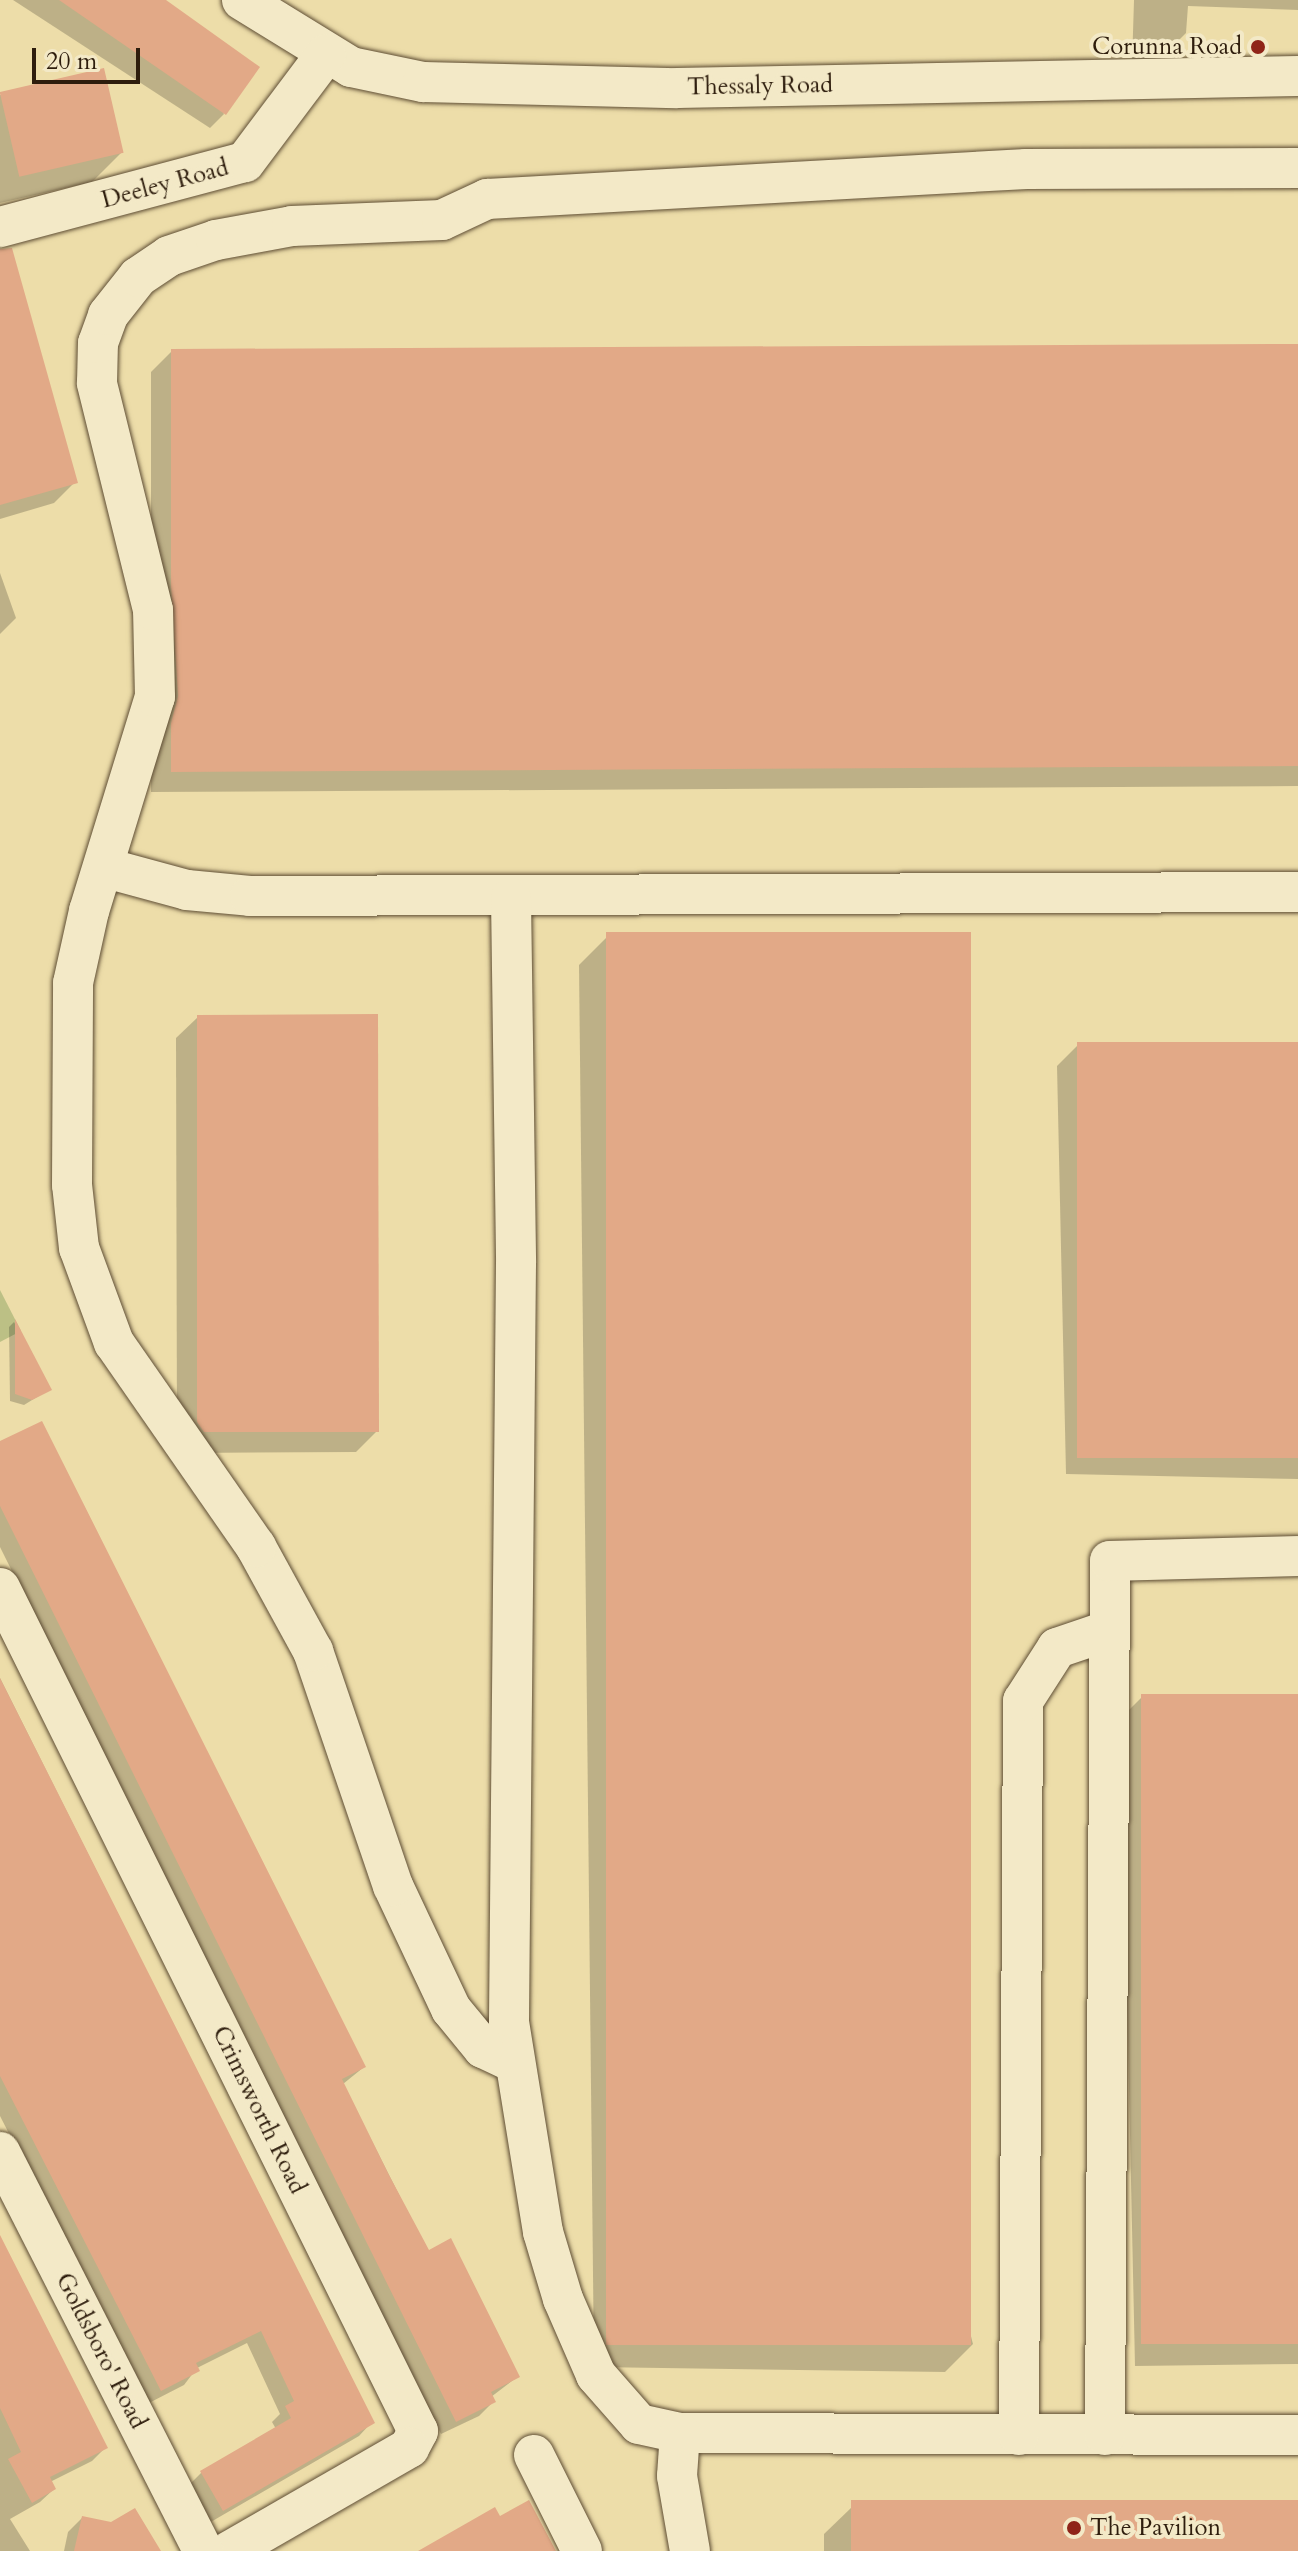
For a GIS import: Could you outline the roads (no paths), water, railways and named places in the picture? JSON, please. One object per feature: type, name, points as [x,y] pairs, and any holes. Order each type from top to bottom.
[{"type":"street","name":"Thessaly Road","points":[[242,0],[326,54],[383,77],[423,82],[677,88],[1298,76]]},
{"type":"street","name":"Deeley Road","points":[[0,227],[245,162],[326,54]]},
{"type":"street","points":[[511,2061],[483,2048],[451,2009],[393,1886],[362,1783],[297,1617],[248,1535],[114,1343],[87,1279],[72,1185],[69,1036],[78,954],[155,697],[153,610],[97,383],[98,343],[108,315],[124,294],[169,256],[216,240],[292,226],[442,220],[487,199],[1026,169],[1298,168]]},
{"type":"street","points":[[106,868],[211,893],[511,898],[1298,892]]},
{"type":"street","points":[[511,898],[516,1177],[508,1929],[511,2061],[543,2232],[563,2299],[596,2375],[639,2424],[680,2433],[1298,2435]]},
{"type":"street","points":[[1105,2435],[1110,1561],[1298,1556]]},
{"type":"street","name":"Crimsworth Road","points":[[0,1588],[418,2431],[409,2448],[230,2551]]},
{"type":"street","points":[[1019,2435],[1023,1701],[1057,1648],[1110,1630]]},
{"type":"street","name":"Goldsboro' Road","points":[[0,2152],[203,2551]]},
{"type":"street","points":[[680,2433],[677,2476],[690,2551]]},
{"type":"street","points":[[534,2455],[582,2551]]},
{"type":"place","name":"Corunna Road","points":[[1258,47]]},
{"type":"place","name":"The Pavilion","points":[[1074,2528]]}]
